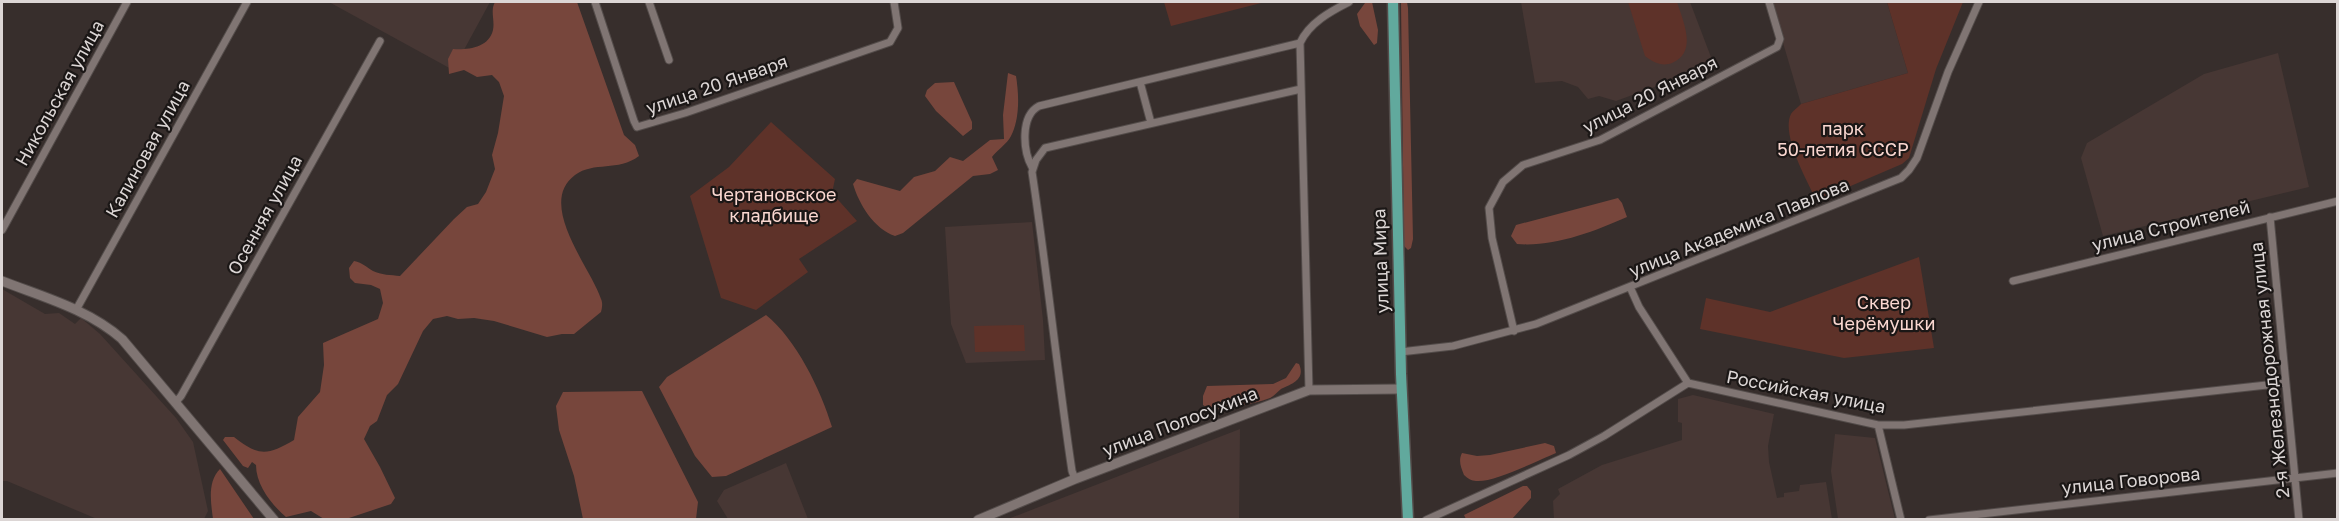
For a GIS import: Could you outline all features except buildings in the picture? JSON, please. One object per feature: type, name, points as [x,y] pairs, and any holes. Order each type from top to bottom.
[{"type":"main road","name":"улица Мира","points":[[1393,2],[1401,389],[1408,519]]},
{"type":"street","name":"Никольская улица","points":[[2,230],[127,2]]},
{"type":"street","name":"Калиновая улица","points":[[76,310],[247,2]]},
{"type":"street","name":"улица 20 Января","points":[[595,2],[637,127],[685,113],[890,42],[898,28],[894,2]]},
{"type":"street","points":[[650,2],[669,60]]},
{"type":"street","points":[[1309,390],[1300,43],[1307,32],[1324,16],[1349,2]]},
{"type":"street","name":"улица 20 Января","points":[[1514,331],[1492,238],[1489,208],[1503,182],[1523,165],[1600,140],[1777,47],[1780,39],[1769,2]]},
{"type":"street","name":"улица Академика Павлова","points":[[1400,352],[1453,346],[1514,331],[1901,178],[1910,170],[1917,158],[1948,72],[1979,2]]},
{"type":"street","name":"Осенняя улица","points":[[175,403],[187,386],[380,41]]},
{"type":"street","points":[[1075,479],[1056,364],[1053,319],[1032,167],[1025,142],[1027,119],[1031,110],[1039,106],[1300,43]]},
{"type":"street","points":[[1140,82],[1152,123]]},
{"type":"street","points":[[1032,167],[1045,148],[1301,89]]},
{"type":"street","name":"улица Строителей","points":[[2013,281],[2337,201]]},
{"type":"street","name":"2-я Железнодорожная улица","points":[[2270,217],[2299,519]]},
{"type":"street","points":[[2,281],[76,310],[102,324],[122,339],[274,519]]},
{"type":"street","points":[[1426,519],[1569,455],[1604,436],[1688,383],[1643,314],[1630,287]]},
{"type":"street","name":"Российская улица","points":[[1688,383],[1878,424],[1914,424],[2285,383]]},
{"type":"street","name":"улица Полосухина","points":[[978,519],[1075,479],[1309,390],[1401,389]]},
{"type":"street","points":[[1878,424],[1901,519]]},
{"type":"street","name":"улица Говорова","points":[[1929,519],[2337,473]]},
{"type":"shaded area","points":[[329,2],[490,2],[453,70]]},
{"type":"shaded area","points":[[495,2],[577,2],[624,135],[635,145],[639,156],[623,164],[590,168],[575,175],[565,187],[561,202],[563,219],[570,236],[601,299],[601,312],[574,334],[547,337],[494,321],[474,318],[458,319],[447,316],[433,319],[423,331],[398,384],[387,395],[377,421],[370,426],[364,439],[395,498],[391,504],[346,519],[324,519],[311,511],[286,517],[265,494],[256,465],[252,462],[248,468],[243,466],[223,440],[225,437],[234,437],[250,448],[263,452],[277,449],[294,440],[298,417],[320,392],[324,365],[323,343],[378,319],[383,303],[380,289],[355,283],[350,278],[349,268],[354,261],[376,272],[400,276],[454,219],[467,207],[478,204],[486,192],[495,169],[492,155],[504,96],[499,82],[492,75],[477,77],[464,70],[449,74],[448,59],[453,49],[477,47],[487,41],[493,30]]},
{"type":"shaded area","points":[[1372,2],[1378,30],[1377,43],[1374,45],[1360,26],[1357,14],[1365,3]]},
{"type":"shaded area","points":[[1401,2],[1407,2],[1408,8],[1413,239],[1411,248],[1408,250],[1404,246]]},
{"type":"shaded area","points":[[1521,2],[1690,2],[1714,65],[1616,101],[1599,96],[1588,99],[1578,87],[1562,81],[1535,83]]},
{"type":"shaded area","points":[[1771,2],[1887,2],[1908,73],[1801,104]]},
{"type":"shaded area","points":[[2278,53],[2309,187],[2103,236],[2081,158],[2087,143],[2204,74]]},
{"type":"shaded area","points":[[1008,73],[1016,76],[1017,114],[1011,136],[992,157],[998,170],[990,174],[973,176],[903,233],[895,236],[880,228],[868,215],[859,200],[853,184],[857,179],[900,191],[914,177],[935,171],[950,157],[963,161],[990,140],[1004,139],[1003,115]]},
{"type":"shaded area","points":[[954,82],[972,122],[972,129],[963,136],[936,111],[925,96],[927,90],[935,83]]},
{"type":"shaded area","points":[[1618,198],[1627,217],[1587,233],[1559,241],[1531,244],[1517,244],[1511,236],[1516,225]]},
{"type":"shaded area","points":[[1032,222],[1045,360],[966,363],[951,324],[945,227]]},
{"type":"shaded area","points":[[2,289],[45,314],[59,313],[75,324],[81,318],[100,334],[176,418],[193,442],[208,511],[204,519],[97,519],[7,481],[2,481]]},
{"type":"shaded area","points":[[766,315],[787,337],[806,366],[832,427],[726,476],[712,477],[695,456],[659,387],[667,377]]},
{"type":"shaded area","points":[[1296,363],[1301,369],[1299,378],[1270,398],[1255,403],[1211,410],[1203,405],[1203,396],[1207,386],[1273,384],[1286,378]]},
{"type":"shaded area","points":[[642,391],[698,502],[696,519],[583,519],[574,476],[559,430],[556,406],[563,392]]},
{"type":"shaded area","points":[[1693,395],[1774,414],[1768,446],[1777,498],[1784,497],[1784,493],[1799,491],[1800,485],[1826,482],[1832,519],[1554,519],[1553,501],[1560,494],[1558,489],[1602,465],[1682,440],[1682,423],[1678,422],[1678,399]]},
{"type":"shaded area","points":[[1240,429],[1239,519],[1008,519]]},
{"type":"shaded area","points":[[1835,434],[1875,438],[1895,519],[1838,519],[1831,471]]},
{"type":"shaded area","points":[[1545,443],[1554,446],[1556,453],[1484,481],[1471,480],[1464,475],[1461,467],[1462,453],[1477,456],[1490,455]]},
{"type":"shaded area","points":[[786,463],[808,519],[728,519],[717,501],[724,490]]},
{"type":"shaded area","points":[[220,469],[254,519],[213,519],[212,486]]},
{"type":"shaded area","points":[[1527,486],[1531,491],[1531,498],[1512,519],[1466,519],[1464,515]]},
{"type":"green space","points":[[1164,2],[1265,2],[1171,26]]},
{"type":"green space","points":[[1628,2],[1677,2],[1685,27],[1687,44],[1680,58],[1672,63],[1661,64],[1645,56]]},
{"type":"green space","name":"парк 50-летия СССР","points":[[1887,2],[1963,2],[1936,69],[1909,158],[1902,164],[1818,200],[1814,196],[1792,144],[1789,133],[1791,114],[1801,104],[1908,73]]},
{"type":"green space","name":"Чертановское кладбище","points":[[771,122],[835,179],[832,193],[857,221],[799,259],[808,272],[756,310],[721,298],[690,196],[729,167]]},
{"type":"green space","name":"Сквер Черёмушки","points":[[1919,257],[1934,348],[1844,358],[1700,329],[1706,298],[1770,312]]},
{"type":"green space","points":[[1024,325],[1025,351],[975,352],[974,326]]}]
